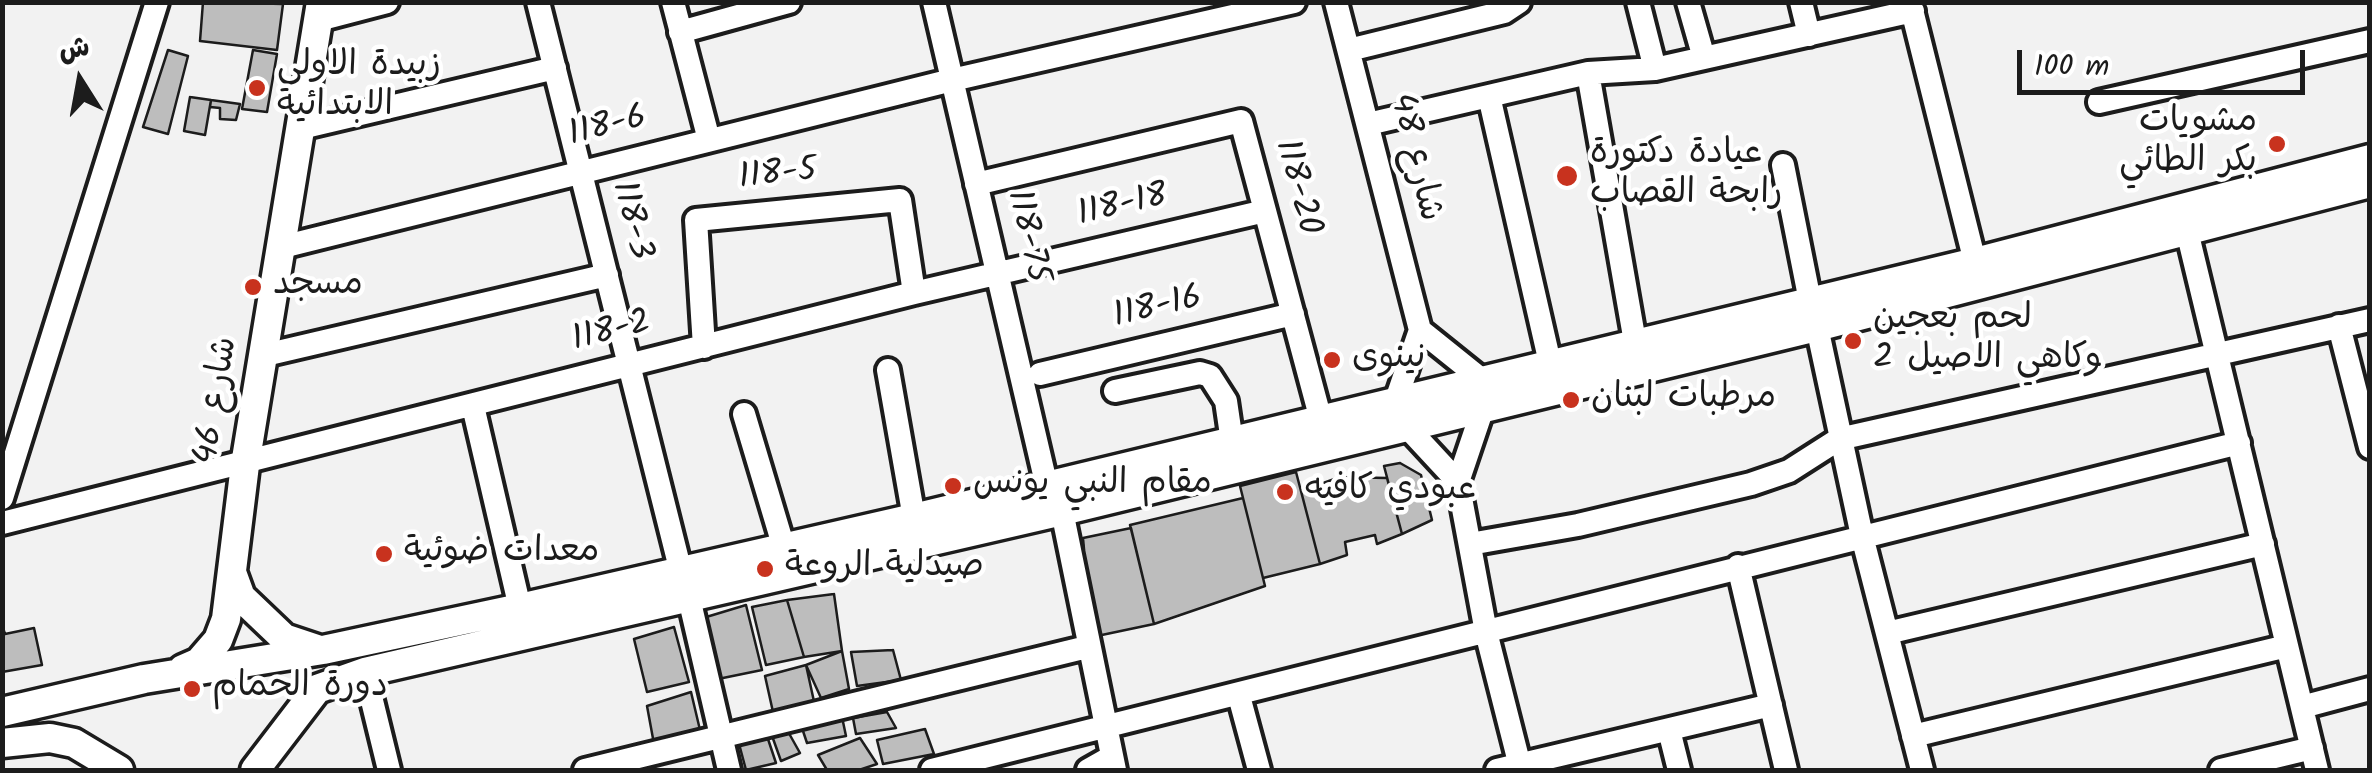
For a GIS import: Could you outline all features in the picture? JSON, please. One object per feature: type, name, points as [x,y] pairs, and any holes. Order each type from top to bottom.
[{"type":"main road","name":"شارع 46","points":[[144,680],[200,662],[218,640],[233,575],[245,465],[319,11]]},
{"type":"main road","points":[[255,770],[317,689],[365,672],[685,585],[784,548],[1396,400],[1483,408],[1813,314],[1975,262],[2370,159]]},
{"type":"main road","points":[[2,712],[144,680],[324,650],[520,608],[685,585],[1062,511],[1407,427],[1481,379],[1636,342],[1813,314],[2187,231],[2370,182]]},
{"type":"main road","points":[[233,575],[242,597],[284,638],[324,650]]},
{"type":"main road","points":[[2,743],[50,738],[74,742],[119,770]]},
{"type":"street","points":[[2,498],[157,2]]},
{"type":"street","points":[[319,11],[387,2]]},
{"type":"street","name":"118-3","points":[[538,2],[729,770]]},
{"type":"street","points":[[673,2],[709,140]]},
{"type":"street","points":[[680,32],[789,2]]},
{"type":"street","name":"118-75","points":[[934,2],[1048,487]]},
{"type":"street","name":"118-6","points":[[282,247],[952,80],[1294,2]]},
{"type":"street","name":"شارع 48","points":[[1336,2],[1420,330]]},
{"type":"street","points":[[1349,50],[1504,12],[1520,2]]},
{"type":"street","points":[[1638,2],[1654,69]]},
{"type":"street","points":[[1688,2],[1704,58]]},
{"type":"street","points":[[1801,2],[1809,36]]},
{"type":"street","points":[[1368,124],[1588,73],[1654,69],[1809,36],[1911,7],[1975,262]]},
{"type":"street","points":[[2099,102],[2370,41]]},
{"type":"street","points":[[301,128],[554,68]]},
{"type":"street","points":[[1588,73],[1636,342]]},
{"type":"street","points":[[1489,96],[1550,363]]},
{"type":"street","name":"118-20","points":[[976,184],[1242,121],[1321,420]]},
{"type":"street","points":[[1782,165],[1839,439],[1922,770]]},
{"type":"street","name":"118-5","points":[[704,347],[696,220],[900,200],[914,293]]},
{"type":"street","name":"118-18","points":[[997,273],[1264,210]]},
{"type":"street","points":[[2187,231],[2315,759],[2220,770]]},
{"type":"street","name":"118-2","points":[[2,523],[997,273]]},
{"type":"street","points":[[264,355],[606,274]]},
{"type":"street","name":"118-16","points":[[1040,374],[1293,314]]},
{"type":"street","points":[[1470,544],[1578,525],[1751,484],[1789,471],[1839,439],[2370,320]]},
{"type":"street","points":[[2339,326],[2370,446]]},
{"type":"street","points":[[1396,400],[1420,330],[1481,379]]},
{"type":"street","points":[[888,370],[914,518]]},
{"type":"street","points":[[1116,391],[1200,373],[1210,376],[1226,401],[1232,442]]},
{"type":"street","points":[[473,406],[520,608]]},
{"type":"street","points":[[1483,408],[1458,482],[1513,769],[1770,706]]},
{"type":"street","points":[[744,414],[784,548]]},
{"type":"street","points":[[1407,427],[1458,482]]},
{"type":"street","points":[[932,770],[2238,443]]},
{"type":"street","points":[[1062,511],[1113,764],[1088,770]]},
{"type":"street","points":[[1887,633],[2263,544]]},
{"type":"street","points":[[1738,566],[1786,770]]},
{"type":"street","points":[[1914,736],[2288,646]]},
{"type":"street","points":[[585,770],[1087,647]]},
{"type":"street","points":[[365,672],[389,770]]},
{"type":"street","points":[[2302,706],[2370,689]]},
{"type":"street","points":[[1239,696],[1258,770]]},
{"type":"street","points":[[1669,730],[1679,770]]},
{"type":"building","points":[[203,2],[283,4],[277,50],[200,41]]},
{"type":"building","points":[[168,50],[188,56],[168,134],[143,127]]},
{"type":"building","points":[[253,50],[277,54],[267,112],[242,109]]},
{"type":"building","points":[[190,97],[211,100],[205,135],[184,131]]},
{"type":"building","points":[[211,100],[240,104],[236,120],[220,119],[220,108],[210,107]]},
{"type":"building","points":[[1400,463],[1421,475],[1432,520],[1402,534],[1384,466]]},
{"type":"building","points":[[1296,472],[1320,564],[1263,578],[1240,486]]},
{"type":"building","points":[[1340,477],[1387,478],[1402,534],[1377,544],[1375,535],[1345,542],[1347,555],[1320,564],[1301,491]]},
{"type":"building","points":[[1243,498],[1265,586],[1154,624],[1130,525]]},
{"type":"building","points":[[1131,528],[1154,624],[1097,636],[1075,564],[1084,549],[1083,538]]},
{"type":"building","points":[[834,594],[842,651],[804,657],[787,600]]},
{"type":"building","points":[[787,600],[804,657],[766,665],[752,607]]},
{"type":"building","points":[[746,605],[762,670],[718,679],[703,618]]},
{"type":"building","points":[[2,625],[5,634],[34,628],[42,665],[2,672]]},
{"type":"building","points":[[674,627],[689,682],[647,692],[634,639]]},
{"type":"building","points":[[893,650],[901,680],[857,686],[851,652]]},
{"type":"building","points":[[842,651],[849,689],[821,698],[806,665]]},
{"type":"building","points":[[806,665],[815,706],[773,712],[765,676]]},
{"type":"building","points":[[691,692],[700,730],[654,744],[647,706]]},
{"type":"building","points":[[887,712],[896,728],[856,734],[853,718]]},
{"type":"building","points":[[842,717],[846,736],[807,743],[801,725]]},
{"type":"building","points":[[786,728],[800,753],[781,761],[771,733]]},
{"type":"building","points":[[925,729],[934,754],[883,764],[877,740]]},
{"type":"building","points":[[766,733],[776,763],[746,770],[738,740]]},
{"type":"building","points":[[860,738],[877,764],[859,770],[827,770],[818,755]]},
{"type":"place","name":"زبيدة الاولى الابتدائية","points":[[257,88]]},
{"type":"place","name":"مشويات بكر الطائي","points":[[2277,144]]},
{"type":"place","name":"عيادة دكتورة رابحة القصاب","points":[[1567,176]]},
{"type":"place","name":"مسجد","points":[[253,287]]},
{"type":"place","name":"لحم بعجين وكاهي الاصيل 2","points":[[1853,341]]},
{"type":"place","name":"نينوى","points":[[1332,360]]},
{"type":"place","name":"مرطبات لبنان","points":[[1571,400]]},
{"type":"place","name":"مقام النبي يونس","points":[[953,486]]},
{"type":"place","name":"عبودي كافيه","points":[[1285,492]]},
{"type":"place","name":"معدات ضوئية","points":[[384,554]]},
{"type":"place","name":"صيدلية الروعة","points":[[765,569]]},
{"type":"place","name":"دورة الحمام","points":[[192,689]]}]
